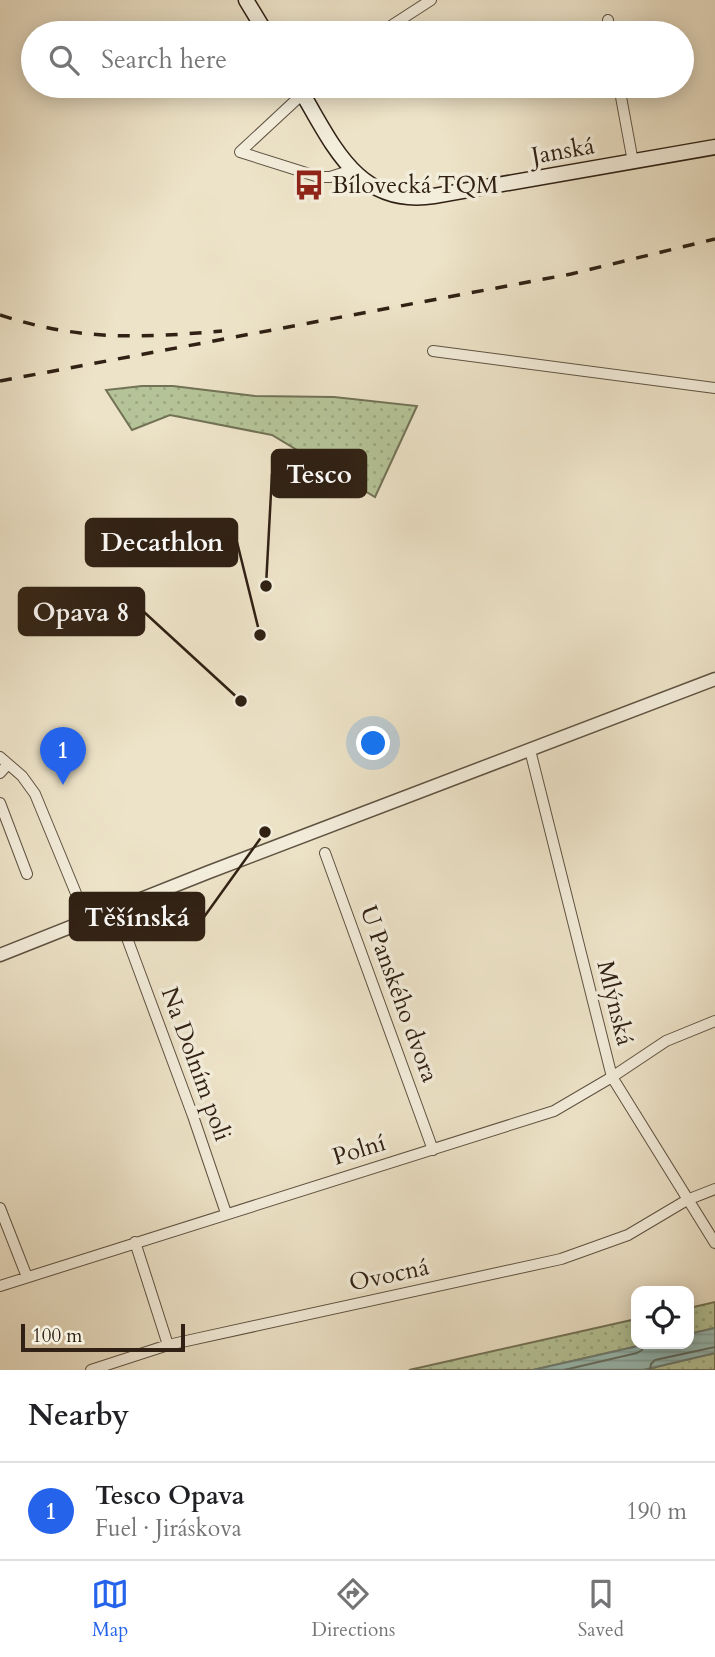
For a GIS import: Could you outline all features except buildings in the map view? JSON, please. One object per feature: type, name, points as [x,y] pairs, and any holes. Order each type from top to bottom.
[{"type":"main road","points":[[246,0],[259,21]]},
{"type":"main road","name":"Janská","points":[[310,98],[352,170],[366,183],[394,196],[418,198],[715,147]]},
{"type":"street","points":[[399,21],[431,0]]},
{"type":"street","points":[[294,98],[240,152],[319,177],[330,177],[352,170]]},
{"type":"street","points":[[621,98],[633,162]]},
{"type":"street","points":[[433,351],[715,388]]},
{"type":"street","points":[[0,955],[715,679]]},
{"type":"street","name":"Mlýnská","points":[[530,750],[612,1077],[715,1243]]},
{"type":"street","points":[[0,773],[4,760],[22,776],[35,794],[87,920]]},
{"type":"street","points":[[0,803],[27,874]]},
{"type":"street","name":"U Panského dvora","points":[[325,853],[433,1150]]},
{"type":"street","name":"Na Dolním poli","points":[[124,930],[194,1116],[226,1213]]},
{"type":"street","name":"Polní","points":[[0,1286],[554,1111],[666,1041],[715,1021]]},
{"type":"street","name":"Ovocná","points":[[91,1370],[168,1345],[561,1259],[628,1235],[687,1200],[715,1189]]},
{"type":"street","points":[[0,1208],[27,1277]]},
{"type":"street","points":[[135,1242],[168,1345]]},
{"type":"green space","points":[[173,386],[255,396],[334,397],[417,406],[375,497],[272,435],[170,415],[132,430],[106,390]]},
{"type":"green space","points":[[715,1302],[715,1328],[694,1333],[694,1307]]},
{"type":"green space","points":[[631,1320],[631,1348],[533,1370],[409,1370]]},
{"type":"green space","points":[[715,1353],[715,1370],[643,1370]]},
{"type":"water","points":[[715,1328],[715,1353],[643,1370],[533,1370],[631,1348],[694,1349],[694,1333]]},
{"type":"railway","points":[[0,381],[571,274],[715,239]]},
{"type":"railway","points":[[0,315],[57,329],[110,335],[222,331]]},
{"type":"place","name":"Bílovecká TQM","points":[[309,185]]},
{"type":"place","name":"Tesco","points":[[266,586]]},
{"type":"place","name":"Decathlon","points":[[260,635]]},
{"type":"place","name":"Opava 8","points":[[241,701]]},
{"type":"place","name":"Tesco Opava","points":[[63,785]]},
{"type":"place","name":"Těšínská","points":[[265,832]]}]
